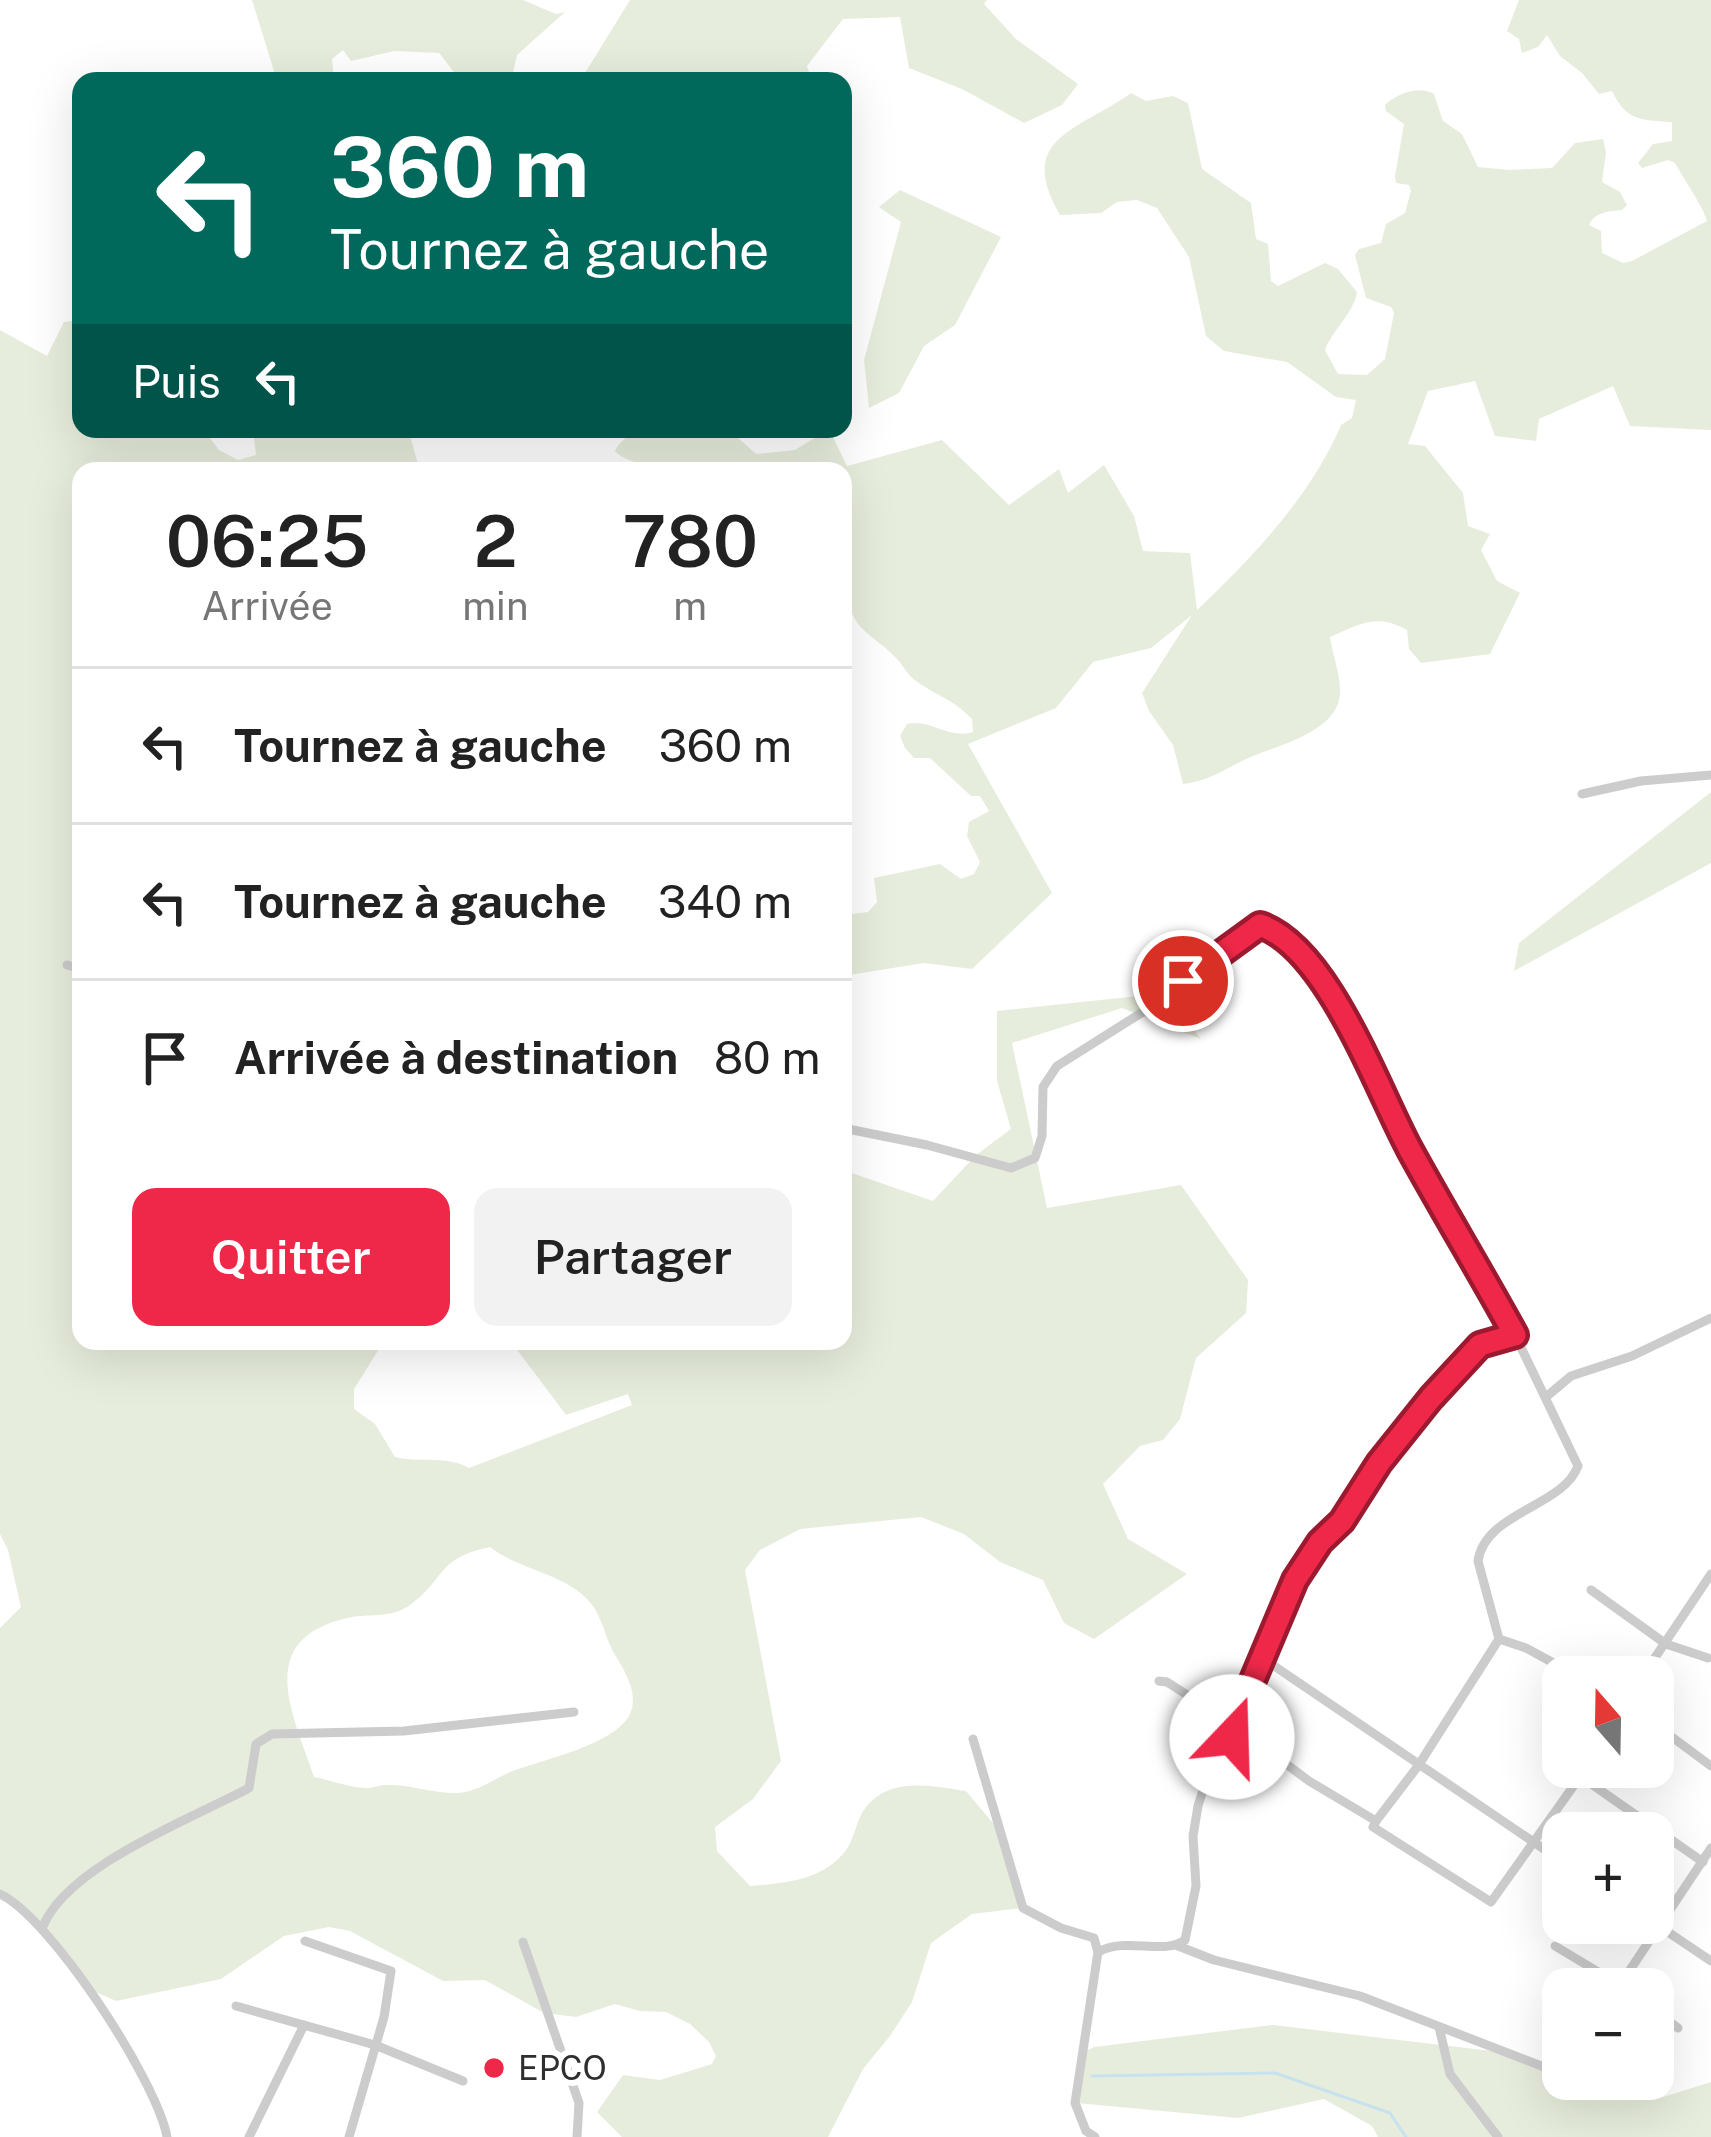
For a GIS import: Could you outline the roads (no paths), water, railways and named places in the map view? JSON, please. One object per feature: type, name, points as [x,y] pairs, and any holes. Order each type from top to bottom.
[{"type":"street","points":[[1582,794],[1641,781],[1711,775]]},
{"type":"street","points":[[852,1130],[1011,1168],[1035,1159],[1042,1136],[1042,1087],[1057,1066],[1145,1010],[1260,925],[1278,931],[1344,1013],[1410,1151],[1515,1335],[1578,1466],[1573,1480],[1525,1509],[1479,1550],[1499,1639],[1373,1827],[1491,1902],[1571,1788]]},
{"type":"street","points":[[67,964],[72,966]]},
{"type":"street","points":[[1546,1396],[1570,1376],[1633,1357],[1711,1318]]},
{"type":"street","points":[[1178,1946],[1188,1930],[1196,1886],[1193,1836],[1207,1777],[1232,1737],[1295,1580],[1320,1542],[1342,1521],[1379,1463],[1480,1345],[1515,1335]]},
{"type":"street","points":[[1657,1656],[1711,1574]]},
{"type":"street","points":[[1591,1590],[1666,1644],[1708,1658]]},
{"type":"street","points":[[1499,1639],[1542,1657]]},
{"type":"street","points":[[1264,1659],[1542,1849]]},
{"type":"street","points":[[1159,1681],[1234,1725],[1309,1781],[1376,1821]]},
{"type":"street","points":[[42,1929],[49,1910],[100,1863],[249,1788],[256,1744],[272,1734],[404,1731],[574,1712]]},
{"type":"street","points":[[973,1739],[1023,1908],[1061,1928],[1094,1938],[1098,1952],[1076,2103],[1086,2131],[1095,2137]]},
{"type":"street","points":[[1674,1739],[1711,1766]]},
{"type":"street","points":[[1605,1788],[1703,1862]]},
{"type":"street","points":[[1674,1900],[1711,1848]]},
{"type":"street","points":[[0,1894],[64,1952],[122,2039],[166,2137]]},
{"type":"street","points":[[1674,1936],[1711,1961]]},
{"type":"street","points":[[305,1941],[391,1971],[384,2017],[349,2137]]},
{"type":"street","points":[[523,1942],[579,2103],[578,2137]]},
{"type":"street","points":[[1098,1952],[1113,1944],[1178,1946],[1214,1960],[1360,1996],[1542,2066]]},
{"type":"street","points":[[1555,1946],[1590,1968]]},
{"type":"street","points":[[236,2006],[375,2044],[463,2081]]},
{"type":"street","points":[[1674,2024],[1678,2027]]},
{"type":"street","points":[[249,2137],[304,2025]]},
{"type":"street","points":[[1439,2027],[1450,2074],[1498,2137]]},
{"type":"waterway","points":[[1092,2076],[1275,2073],[1390,2113],[1406,2137]]},
{"type":"place","name":"EPCO","points":[[494,2068]]}]
